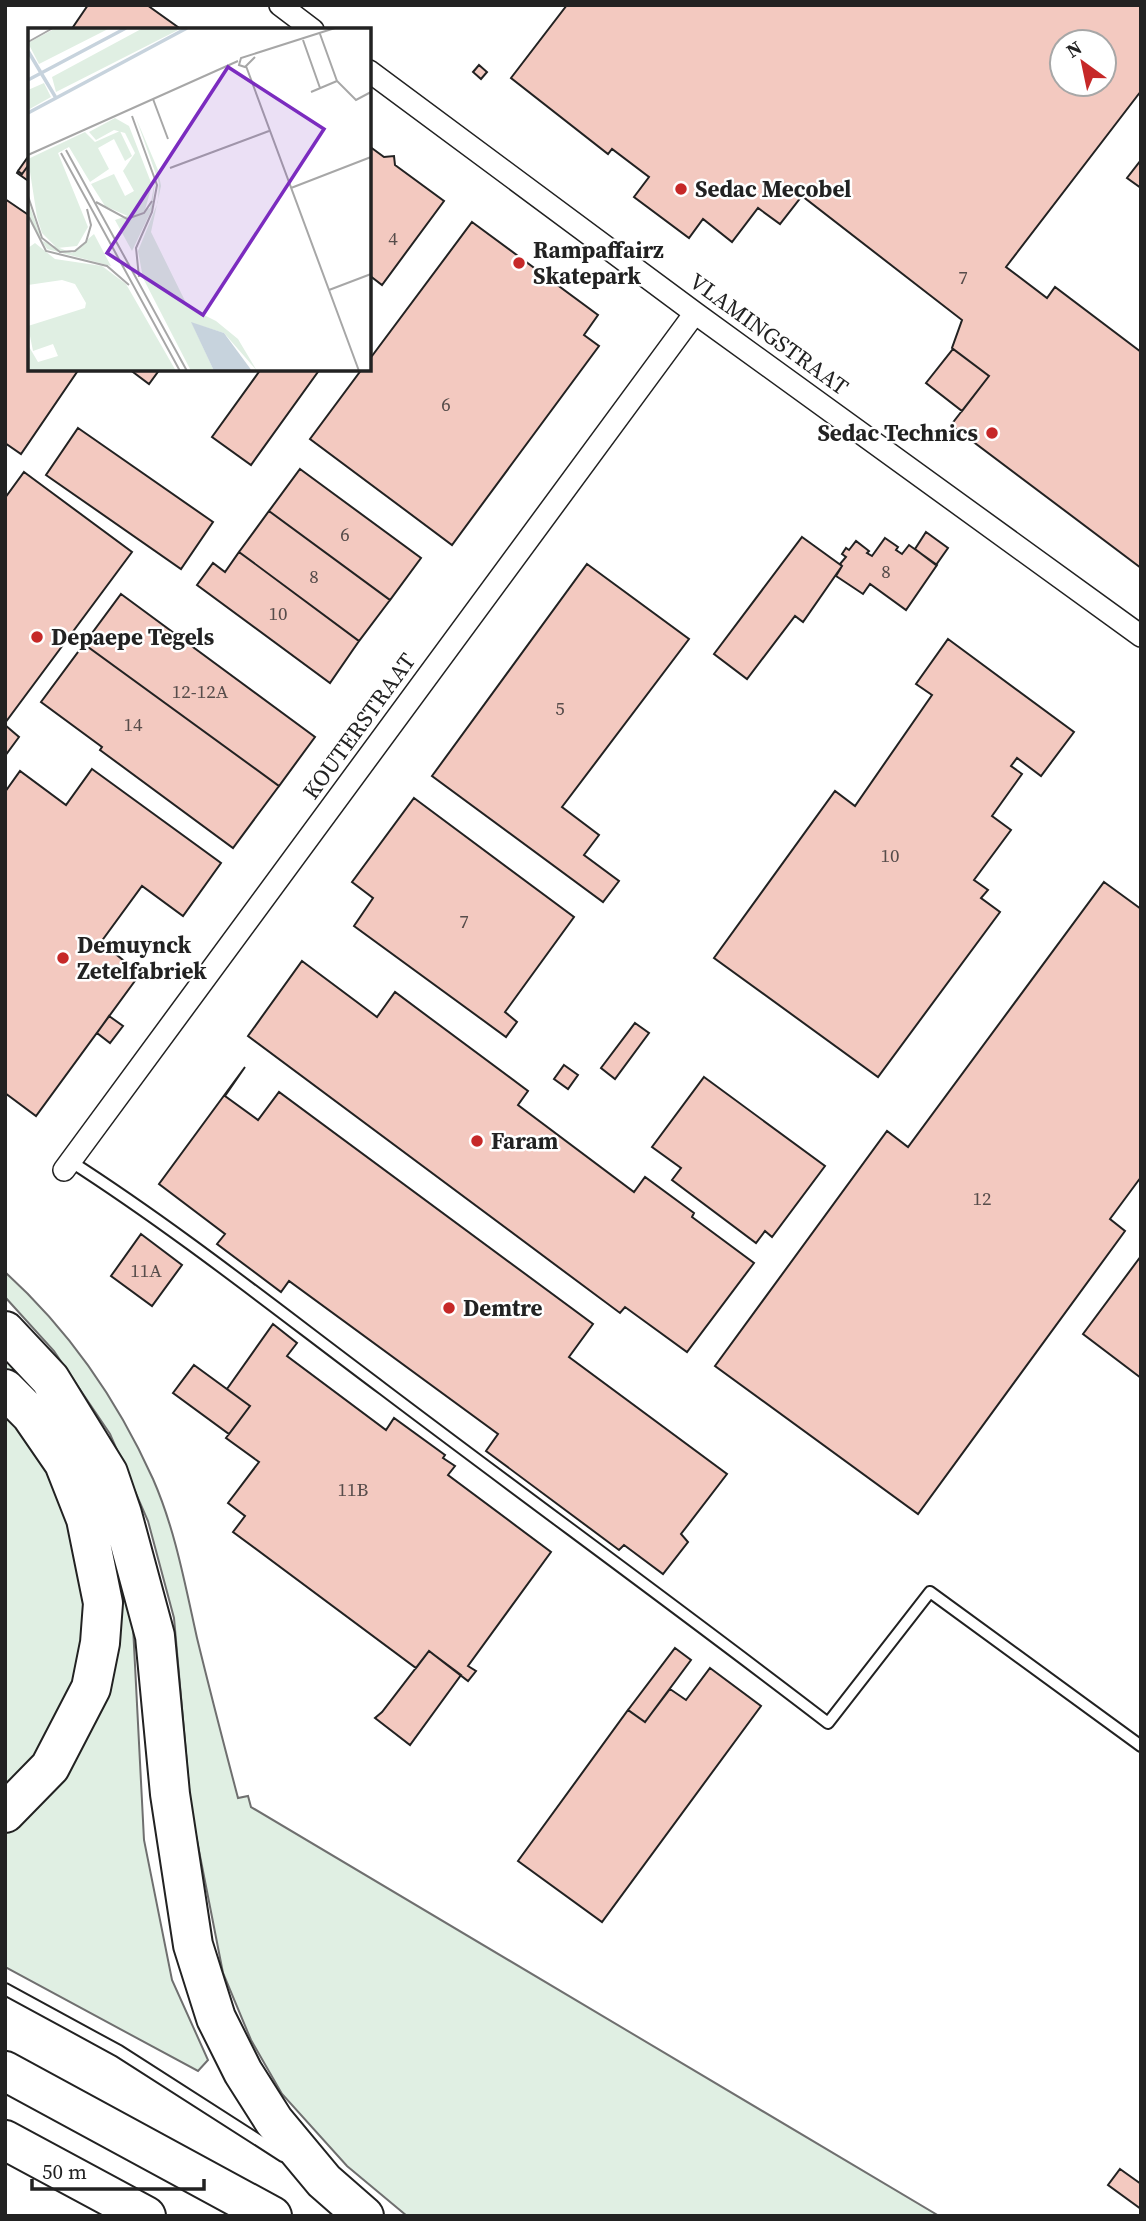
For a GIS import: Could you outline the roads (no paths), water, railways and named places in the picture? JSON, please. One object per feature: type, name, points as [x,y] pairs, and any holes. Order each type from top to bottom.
[{"type":"highway","points":[[5,1331],[50,1380],[108,1474],[122,1514],[155,1636],[170,1794],[197,1957],[216,2018],[243,2072],[274,2121],[324,2182],[364,2216]]},
{"type":"highway","points":[[5,1389],[31,1415],[64,1463],[86,1519],[103,1603],[100,1643],[91,1688],[50,1767],[5,1813]]},
{"type":"highway","points":[[5,2071],[272,2216]]},
{"type":"highway","points":[[5,2140],[146,2216]]},
{"type":"street","points":[[280,5],[310,28]]},
{"type":"street","name":"VLAMINGSTRAAT","points":[[371,72],[695,313],[1141,636]]},
{"type":"street","name":"KOUTERSTRAAT","points":[[67,1166],[695,313]]},
{"type":"lane","points":[[67,1166],[115,1190],[289,1315],[381,1388],[651,1587],[828,1723],[930,1592],[1141,1746]]},
{"type":"lane","points":[[5,1989],[119,2051],[324,2182]]},
{"type":"place","name":"Sedac Mecobel","points":[[681,189]]},
{"type":"place","name":"Rampaffairz Skatepark","points":[[519,263]]},
{"type":"place","name":"Sedac Technics","points":[[992,433]]},
{"type":"place","name":"Depaepe Tegels","points":[[37,637]]},
{"type":"place","name":"Demuynck Zetelfabriek","points":[[63,958]]},
{"type":"place","name":"Faram","points":[[477,1141]]},
{"type":"place","name":"Demtre","points":[[449,1308]]}]
